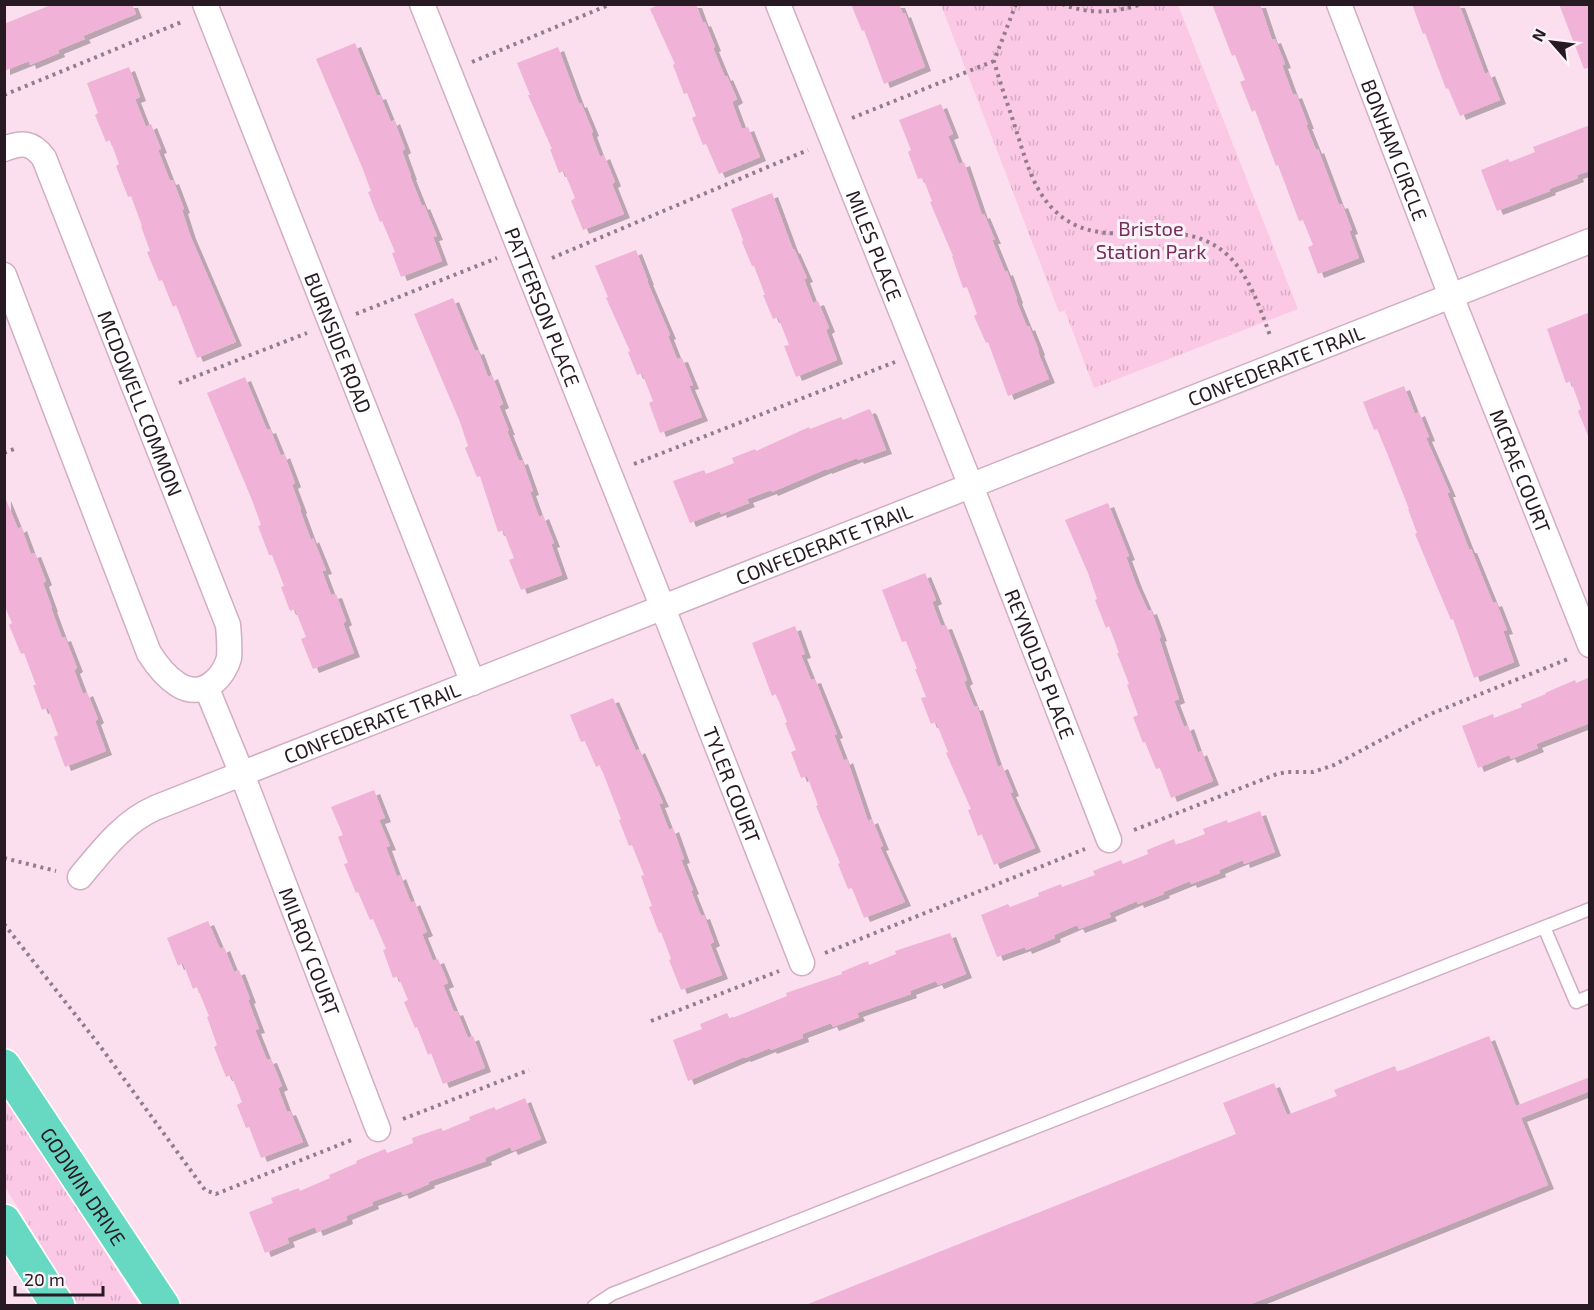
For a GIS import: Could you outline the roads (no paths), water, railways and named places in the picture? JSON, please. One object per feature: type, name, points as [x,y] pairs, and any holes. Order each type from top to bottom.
[{"type":"main road","name":"GODWIN DRIVE","points":[[4,1066],[162,1305]]},
{"type":"main road","points":[[4,1221],[58,1305]]},
{"type":"street","name":"PATTERSON PLACE","points":[[422,4],[663,608]]},
{"type":"street","name":"MILES PLACE","points":[[778,4],[971,486]]},
{"type":"street","name":"BONHAM CIRCLE","points":[[1339,4],[1451,296]]},
{"type":"street","name":"BURNSIDE ROAD","points":[[206,8],[473,683]]},
{"type":"street","name":"MCDOWELL COMMON","points":[[4,149],[17,144],[25,144],[39,151],[44,158],[228,625],[228,660],[220,677],[207,689]]},
{"type":"street","name":"CONFEDERATE TRAIL","points":[[80,877],[125,827],[150,810],[1590,241]]},
{"type":"street","points":[[4,275],[149,653],[159,669],[174,683],[191,690],[207,689],[242,774]]},
{"type":"street","name":"MCRAE COURT","points":[[1451,296],[1584,650]]},
{"type":"street","name":"REYNOLDS PLACE","points":[[971,486],[1109,840]]},
{"type":"street","name":"TYLER COURT","points":[[663,608],[802,963]]},
{"type":"street","name":"MILROY COURT","points":[[242,774],[378,1129]]},
{"type":"lane","points":[[594,1305],[612,1294],[1590,909]]},
{"type":"lane","points":[[1544,927],[1576,1002],[1590,996]]},
{"type":"park label","name":"Bristoe Station Park","points":[[1151,240]]}]
